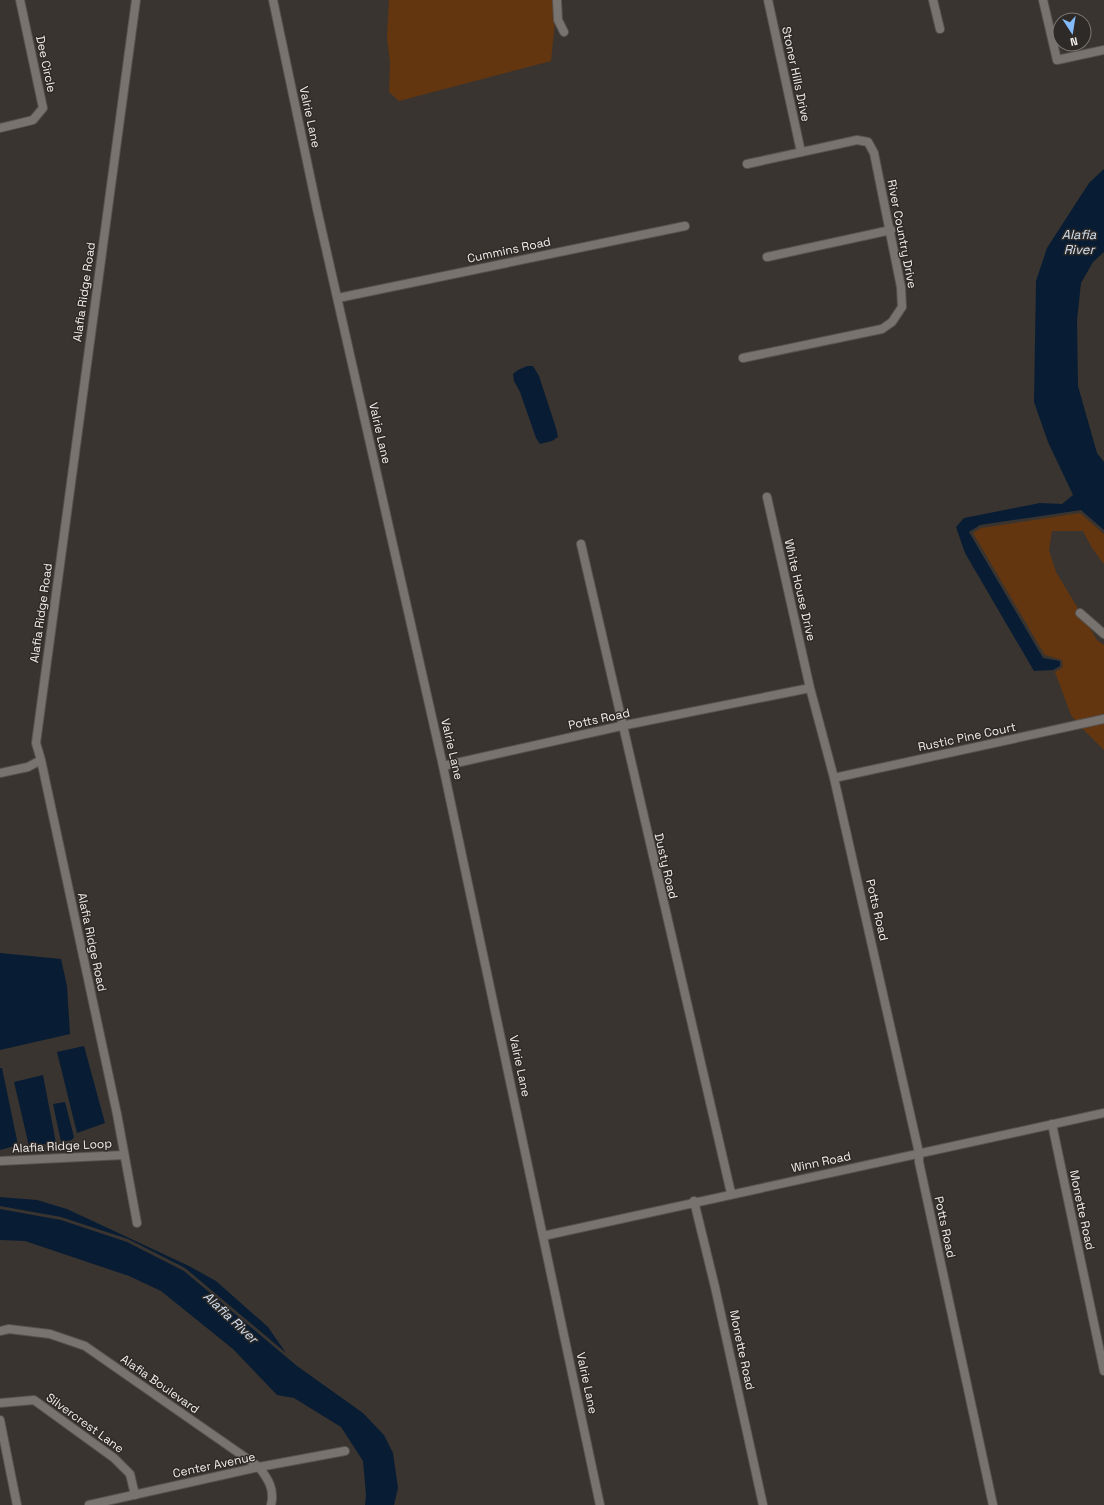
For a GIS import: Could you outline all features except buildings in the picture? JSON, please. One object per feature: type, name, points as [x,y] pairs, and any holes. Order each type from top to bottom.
[{"type":"street","name":"Dee Circle","points":[[0,128],[33,120],[44,108],[20,0]]},
{"type":"street","name":"Alafia Ridge Road","points":[[136,0],[36,743],[41,760],[137,1223]]},
{"type":"street","name":"Valrie Lane","points":[[273,0],[443,766],[600,1505]]},
{"type":"street","points":[[558,0],[558,20],[564,32]]},
{"type":"street","name":"Stoner Hills Drive","points":[[768,0],[801,152]]},
{"type":"street","points":[[933,0],[940,29]]},
{"type":"street","points":[[1043,0],[1057,60],[1104,50]]},
{"type":"street","name":"River Country Drive","points":[[743,358],[882,329],[892,322],[902,307],[901,287],[890,230],[874,153],[868,142],[857,140],[747,164]]},
{"type":"street","name":"Cummins Road","points":[[338,298],[684,226]]},
{"type":"street","points":[[767,257],[890,230]]},
{"type":"street","name":"White House Drive","points":[[767,497],[810,688]]},
{"type":"street","name":"Dusty Road","points":[[581,544],[621,726],[731,1194]]},
{"type":"street","points":[[1080,613],[1104,634]]},
{"type":"street","name":"Potts Road","points":[[443,766],[621,726],[810,688],[834,778],[919,1153],[919,1162],[993,1505]]},
{"type":"street","name":"Rustic Pine Court","points":[[834,778],[1104,719]]},
{"type":"street","points":[[0,773],[28,767],[41,760]]},
{"type":"street","name":"Winn Road","points":[[543,1236],[694,1201],[1104,1113]]},
{"type":"street","name":"Monette Road","points":[[1052,1124],[1104,1371]]},
{"type":"street","name":"Alafia Ridge Loop","points":[[0,1161],[124,1155]]},
{"type":"street","name":"Monette Road","points":[[694,1201],[716,1287],[764,1505]]},
{"type":"street","name":"Alafia Boulevard","points":[[0,1331],[9,1329],[50,1334],[85,1346],[259,1467],[271,1484],[273,1500],[271,1505]]},
{"type":"street","name":"Silvercrest Lane","points":[[0,1403],[34,1400],[114,1458],[130,1474],[135,1495]]},
{"type":"street","points":[[0,1420],[18,1505]]},
{"type":"street","name":"Center Avenue","points":[[89,1505],[259,1467],[345,1451]]},
{"type":"shaded area","points":[[389,0],[554,0],[555,22],[551,61],[399,101],[389,92],[390,63],[387,37]]},
{"type":"shaded area","points":[[1080,513],[1104,534],[1104,564],[1092,548],[1083,531],[1052,531],[1049,550],[1056,572],[1097,640],[1104,645],[1104,750],[1071,715],[1055,672],[1063,667],[1062,660],[1045,655],[973,533],[981,528]]},
{"type":"water","name":"Alafia River","points":[[1104,169],[1104,252],[1093,262],[1081,283],[1077,320],[1078,386],[1097,453],[1104,462],[1104,530],[1081,510],[980,525],[969,532],[1043,658],[1060,661],[1060,666],[1053,670],[1034,671],[965,553],[956,527],[964,518],[1040,503],[1062,504],[1073,495],[1048,442],[1034,402],[1036,281],[1047,248],[1089,183]]},
{"type":"water","points":[[527,366],[533,366],[539,376],[558,437],[552,441],[540,444],[536,438],[520,392],[514,381],[513,374]]},
{"type":"water","points":[[0,953],[61,959],[67,986],[70,1034],[0,1050]]},
{"type":"water","points":[[84,1046],[105,1123],[77,1133],[57,1052]]},
{"type":"water","points":[[0,1068],[2,1068],[18,1145],[0,1150]]},
{"type":"water","points":[[43,1075],[56,1143],[29,1146],[14,1082]]},
{"type":"water","points":[[65,1102],[74,1137],[72,1140],[61,1142],[53,1104]]},
{"type":"water","points":[[0,1197],[37,1200],[67,1209],[189,1266],[216,1281],[268,1327],[286,1353],[185,1268],[128,1239],[61,1217],[0,1206]]},
{"type":"water","name":"Alafia River","points":[[0,1209],[61,1220],[127,1242],[184,1271],[297,1366],[363,1413],[384,1435],[393,1453],[398,1488],[394,1505],[365,1505],[366,1495],[363,1461],[341,1427],[294,1398],[277,1395],[233,1349],[161,1291],[129,1276],[25,1241],[0,1240]]}]
